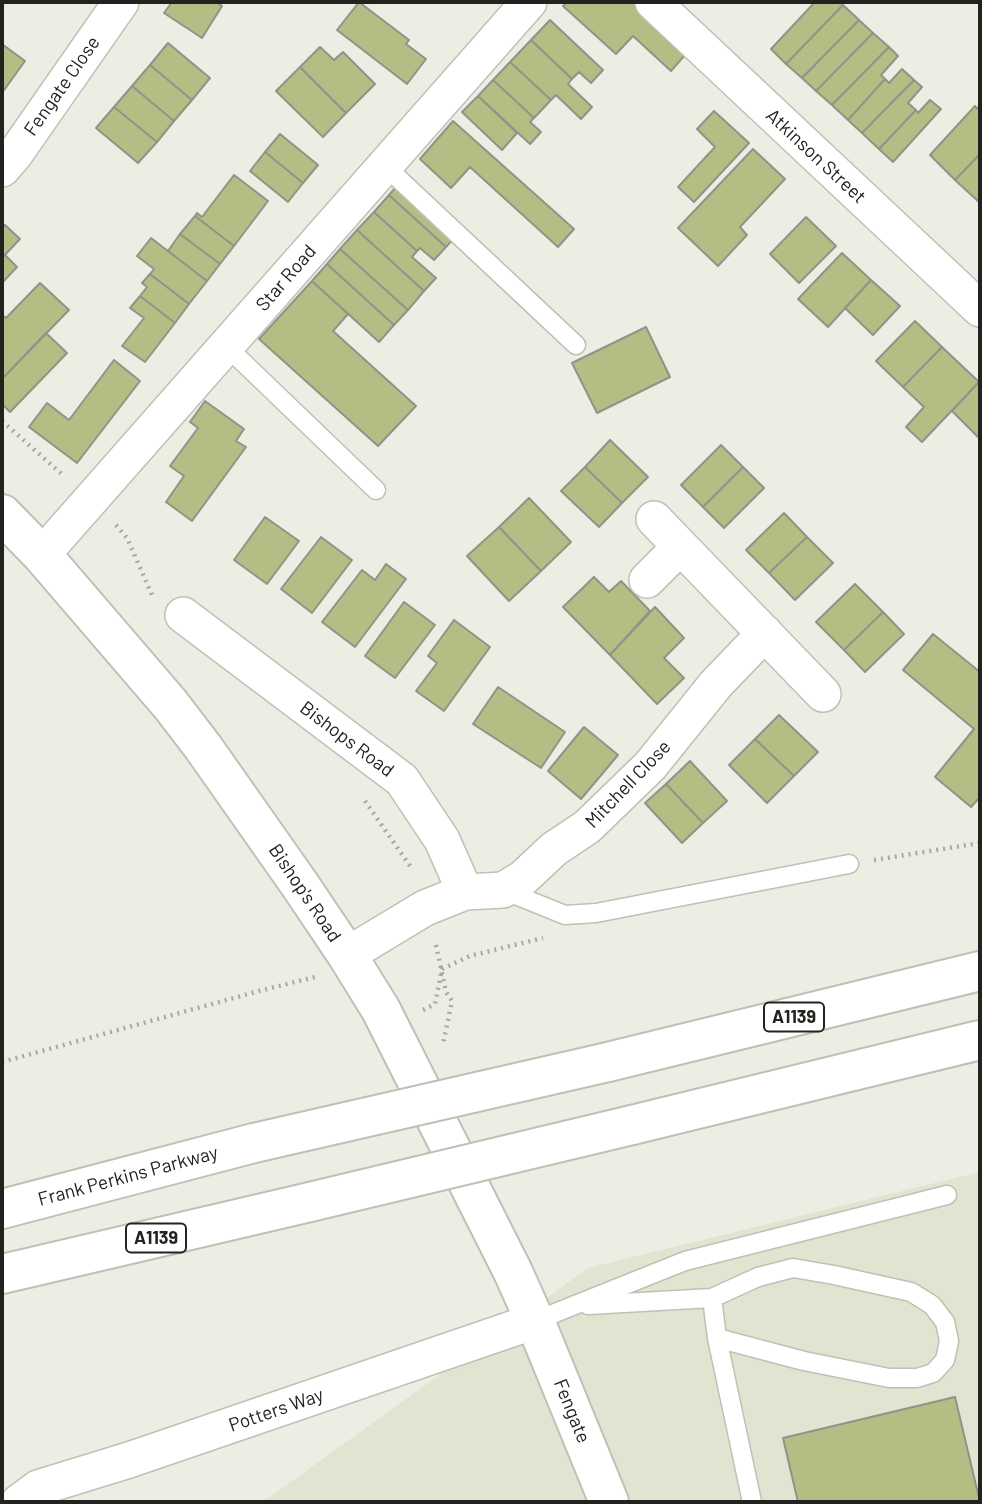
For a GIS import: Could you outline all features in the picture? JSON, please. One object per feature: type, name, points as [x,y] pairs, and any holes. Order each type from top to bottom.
[{"type":"main road","name":"Bishop's Road","points":[[2,514],[42,555],[170,704],[203,747],[335,965],[381,1010],[535,1321]]},
{"type":"main road","name":"Frank Perkins Parkway","points":[[2,1209],[254,1143],[608,1062],[980,971]]},
{"type":"main road","name":"A1139","points":[[2,1274],[980,1040]]},
{"type":"main road","name":"Fengate","points":[[535,1321],[609,1502]]},
{"type":"street","name":"Fengate Close","points":[[2,169],[121,2]]},
{"type":"street","name":"Star Road","points":[[42,555],[529,2]]},
{"type":"street","name":"Atkinson Street","points":[[653,2],[980,309]]},
{"type":"street","points":[[654,519],[823,694]]},
{"type":"street","points":[[647,580],[680,547]]},
{"type":"street","name":"Bishops Road","points":[[183,615],[402,780],[442,841],[465,892]]},
{"type":"street","name":"Mitchell Close","points":[[503,890],[523,878],[554,849],[587,827],[650,766],[716,684],[765,634]]},
{"type":"street","points":[[335,965],[425,908],[465,892],[503,890]]},
{"type":"street","name":"Potters Way","points":[[19,1502],[37,1488],[129,1460],[535,1321]]},
{"type":"lane","points":[[385,166],[576,345]]},
{"type":"lane","points":[[226,346],[376,490]]},
{"type":"lane","points":[[503,890],[565,915],[596,913],[849,863]]},
{"type":"lane","points":[[535,1321],[685,1261],[947,1195]]},
{"type":"lane","points":[[574,1305],[712,1298],[758,1277],[793,1268],[911,1292],[932,1305],[944,1322],[949,1341],[945,1360],[933,1373],[918,1378],[889,1378],[804,1361],[718,1338]]},
{"type":"lane","points":[[712,1298],[752,1502]]},
{"type":"path","points":[[849,863],[980,843]]},
{"type":"path","points":[[442,969],[470,956],[566,933],[596,913]]},
{"type":"path","points":[[434,936],[446,992],[452,1001],[442,1049]]},
{"type":"path","points":[[2,1062],[259,991],[335,965]]},
{"type":"path","points":[[419,1013],[435,1004],[442,969]]},
{"type":"shaded area","points":[[980,1172],[980,1502],[263,1502],[588,1268]]},
{"type":"building","points":[[172,2],[216,2],[222,6],[202,38],[164,13]]},
{"type":"building","points":[[359,2],[409,40],[406,44],[426,59],[407,84],[337,30]]},
{"type":"building","points":[[568,2],[640,2],[691,48],[671,71],[633,36],[616,54],[563,6]]},
{"type":"building","points":[[815,2],[840,2],[843,5],[786,64],[771,49]]},
{"type":"building","points":[[843,5],[859,20],[802,78],[786,64]]},
{"type":"building","points":[[550,20],[603,70],[591,83],[579,72],[572,79],[531,40]]},
{"type":"building","points":[[859,20],[873,33],[816,91],[802,78]]},
{"type":"building","points":[[873,33],[889,47],[832,105],[816,91]]},
{"type":"building","points":[[531,40],[572,79],[568,84],[592,107],[581,119],[556,95],[551,100],[510,62]]},
{"type":"building","points":[[168,43],[210,78],[192,100],[150,65]]},
{"type":"building","points":[[2,44],[25,61],[2,93]]},
{"type":"building","points":[[320,47],[334,60],[343,52],[375,84],[346,113],[300,67]]},
{"type":"building","points":[[889,47],[898,56],[881,75],[885,79],[848,120],[832,105]]},
{"type":"building","points":[[510,62],[551,100],[534,118],[493,80]]},
{"type":"building","points":[[150,65],[192,100],[174,121],[132,86]]},
{"type":"building","points":[[300,67],[346,113],[323,137],[276,91]]},
{"type":"building","points":[[902,69],[914,80],[862,133],[848,120],[885,79],[889,83]]},
{"type":"building","points":[[493,80],[534,118],[530,122],[541,132],[530,144],[478,96]]},
{"type":"building","points":[[914,80],[922,87],[908,103],[916,110],[879,149],[862,133]]},
{"type":"building","points":[[132,86],[174,121],[157,142],[114,107]]},
{"type":"building","points":[[478,96],[517,133],[502,150],[462,112]]},
{"type":"building","points":[[930,100],[941,109],[893,162],[879,149],[916,110],[918,113]]},
{"type":"building","points":[[975,106],[980,111],[980,154],[955,180],[930,155]]},
{"type":"building","points":[[114,107],[157,142],[138,163],[96,128]]},
{"type":"building","points":[[714,111],[749,143],[694,202],[678,187],[715,147],[697,129]]},
{"type":"building","points":[[453,121],[574,229],[558,247],[470,167],[451,188],[420,159]]},
{"type":"building","points":[[280,134],[318,165],[303,183],[265,152]]},
{"type":"building","points":[[753,149],[785,179],[740,227],[747,235],[718,266],[678,228]]},
{"type":"building","points":[[265,152],[303,183],[288,202],[250,171]]},
{"type":"building","points":[[980,154],[980,203],[955,180]]},
{"type":"building","points":[[234,175],[268,201],[234,246],[195,216],[197,213],[202,217]]},
{"type":"building","points":[[402,180],[460,231],[446,247],[389,195]]},
{"type":"building","points":[[389,195],[446,247],[434,260],[420,248],[417,251],[374,212]]},
{"type":"building","points":[[374,212],[417,251],[412,257],[436,278],[424,291],[357,230]]},
{"type":"building","points":[[195,216],[234,246],[220,264],[180,234]]},
{"type":"building","points":[[806,217],[836,246],[799,283],[770,254]]},
{"type":"building","points":[[5,225],[20,239],[2,258],[2,228]]},
{"type":"building","points":[[357,230],[424,291],[408,310],[340,249]]},
{"type":"building","points":[[180,234],[220,264],[207,281],[168,251]]},
{"type":"building","points":[[151,238],[207,281],[189,304],[150,274],[154,269],[137,256]]},
{"type":"building","points":[[340,249],[408,310],[394,325],[327,264]]},
{"type":"building","points":[[842,253],[871,280],[828,327],[798,299]]},
{"type":"building","points":[[5,255],[17,267],[2,283],[2,258]]},
{"type":"building","points":[[327,264],[394,325],[379,342],[312,281]]},
{"type":"building","points":[[150,274],[189,304],[175,323],[140,296],[147,287],[142,283]]},
{"type":"building","points":[[871,280],[900,306],[873,335],[845,308]]},
{"type":"building","points":[[312,281],[348,314],[333,331],[416,406],[378,446],[259,339]]},
{"type":"building","points":[[40,283],[69,310],[2,379],[2,315],[6,318]]},
{"type":"building","points":[[140,296],[175,323],[145,362],[122,346],[144,318],[130,308]]},
{"type":"building","points":[[915,321],[942,347],[903,387],[876,361]]},
{"type":"building","points":[[646,327],[670,377],[597,413],[572,363]]},
{"type":"building","points":[[46,333],[67,353],[10,412],[2,404],[2,379]]},
{"type":"building","points":[[942,347],[979,382],[922,442],[906,427],[924,407],[903,387]]},
{"type":"building","points":[[114,360],[140,381],[77,463],[29,427],[47,403],[69,420]]},
{"type":"building","points":[[979,382],[980,384],[980,439],[952,411]]},
{"type":"building","points":[[205,401],[244,429],[236,441],[246,447],[192,521],[166,502],[184,476],[170,466],[198,428],[190,422]]},
{"type":"building","points":[[610,440],[648,477],[622,503],[585,467]]},
{"type":"building","points":[[721,445],[743,467],[703,507],[681,485]]},
{"type":"building","points":[[585,467],[622,503],[599,527],[561,491]]},
{"type":"building","points":[[743,467],[764,488],[724,528],[703,507]]},
{"type":"building","points":[[529,498],[571,542],[541,571],[499,527]]},
{"type":"building","points":[[784,513],[807,537],[769,573],[746,550]]},
{"type":"building","points":[[265,517],[299,541],[267,584],[234,560]]},
{"type":"building","points":[[499,527],[541,571],[509,601],[467,556]]},
{"type":"building","points":[[321,537],[352,560],[312,613],[281,589]]},
{"type":"building","points":[[807,537],[833,563],[795,600],[769,573]]},
{"type":"building","points":[[386,564],[406,579],[355,647],[322,622],[362,570],[375,580]]},
{"type":"building","points":[[594,577],[609,592],[621,581],[650,611],[610,655],[563,607]]},
{"type":"building","points":[[855,584],[883,612],[844,650],[816,622]]},
{"type":"building","points":[[404,602],[435,625],[395,678],[365,656]]},
{"type":"building","points":[[655,607],[684,638],[664,658],[684,678],[657,704],[610,655]]},
{"type":"building","points":[[883,612],[904,634],[865,672],[844,650]]},
{"type":"building","points":[[454,620],[490,647],[444,711],[416,691],[437,663],[428,656]]},
{"type":"building","points":[[933,634],[980,672],[980,797],[971,807],[935,777],[974,729],[903,670]]},
{"type":"building","points":[[498,687],[565,732],[541,768],[473,724]]},
{"type":"building","points":[[779,715],[818,752],[794,776],[755,739]]},
{"type":"building","points":[[584,727],[618,755],[581,799],[548,771]]},
{"type":"building","points":[[755,739],[794,776],[767,803],[729,765]]},
{"type":"building","points":[[690,761],[727,801],[703,823],[666,784]]},
{"type":"building","points":[[666,784],[703,823],[682,843],[645,803]]},
{"type":"building","points":[[955,1397],[980,1502],[798,1502],[783,1438]]}]
